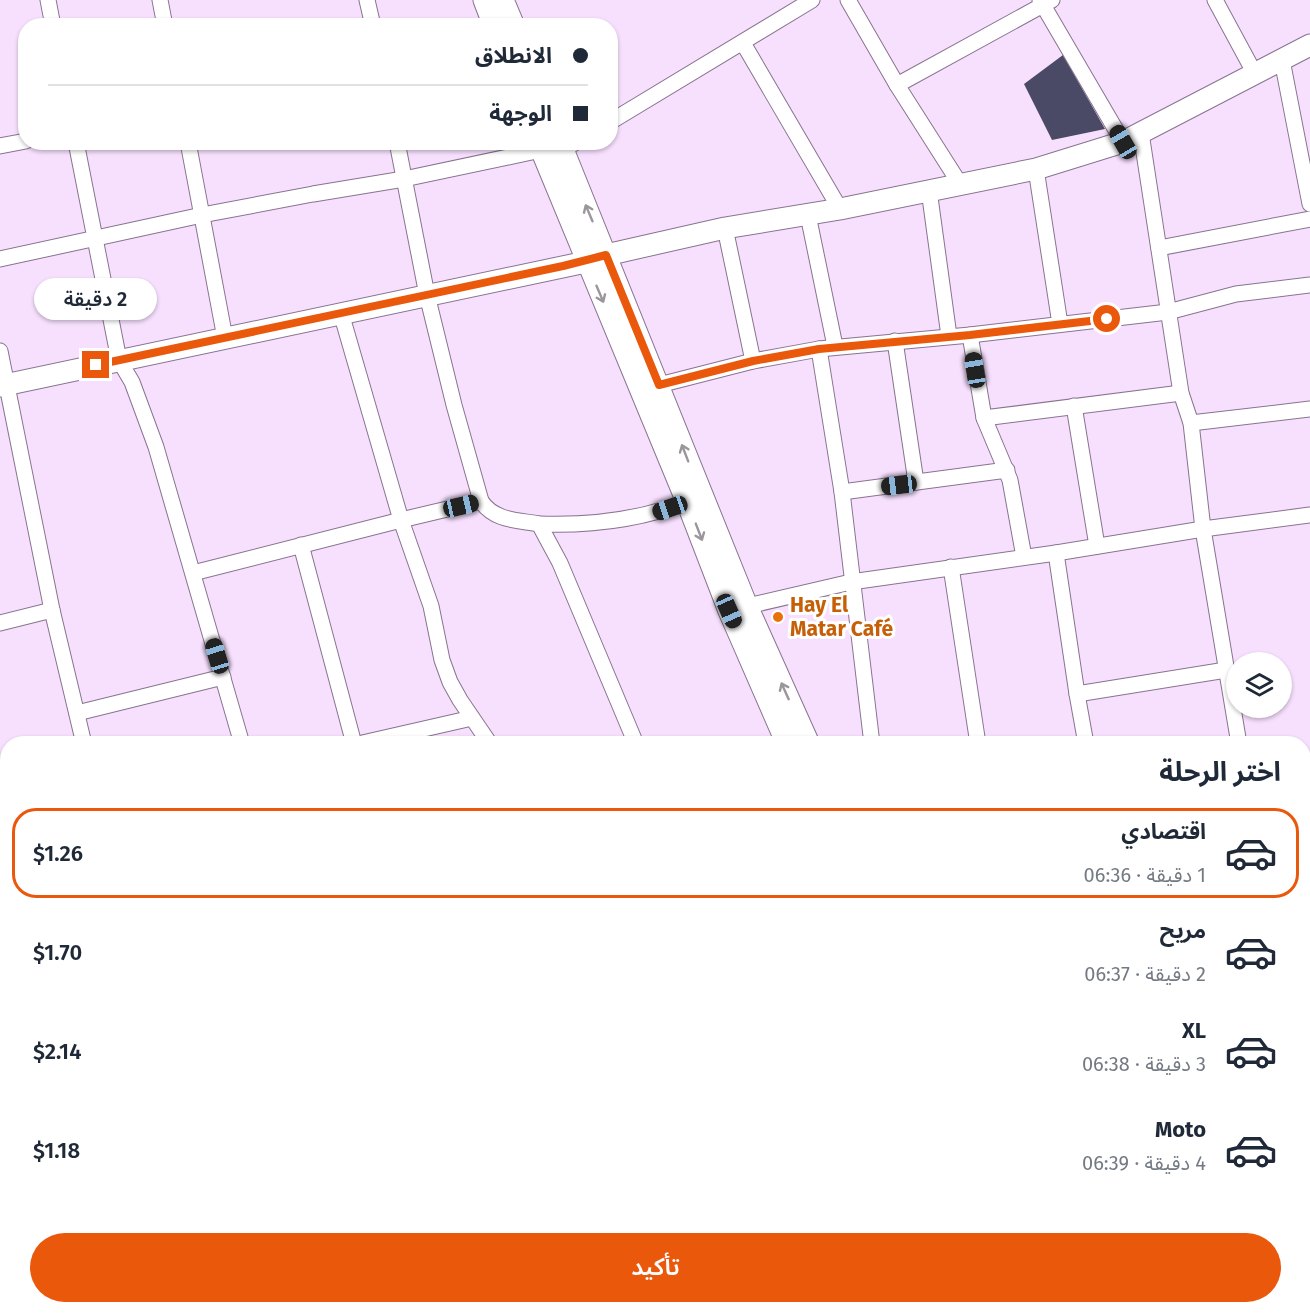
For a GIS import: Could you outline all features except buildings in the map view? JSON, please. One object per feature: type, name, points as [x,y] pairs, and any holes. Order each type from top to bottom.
[{"type":"street","points":[[48,0],[51,18]]},
{"type":"street","points":[[160,0],[163,18]]},
{"type":"street","points":[[367,0],[371,18]]},
{"type":"street","points":[[484,0],[491,18]]},
{"type":"street","points":[[504,0],[510,18]]},
{"type":"street","points":[[618,117],[812,0]]},
{"type":"street","points":[[848,0],[897,85],[960,184]]},
{"type":"street","points":[[1215,0],[1256,74]]},
{"type":"street","points":[[897,85],[1045,2],[1132,138],[1159,248],[1181,393],[1191,423],[1203,529],[1226,670],[1077,694]]},
{"type":"street","points":[[742,43],[840,209]]},
{"type":"street","points":[[3,385],[427,295],[725,228],[840,209],[1036,169],[1132,138],[1310,45]]},
{"type":"street","points":[[1282,60],[1310,204]]},
{"type":"street","points":[[0,146],[18,143]]},
{"type":"street","points":[[78,150],[119,360],[132,382],[156,447],[240,736]]},
{"type":"street","points":[[190,150],[225,338]]},
{"type":"street","points":[[399,150],[427,295],[454,405],[482,501],[487,510],[502,518],[539,524],[587,524],[653,514],[694,499]]},
{"type":"street","points":[[0,259],[202,215],[404,179],[537,150]]},
{"type":"street","points":[[556,150],[596,258],[738,609],[784,736]]},
{"type":"street","points":[[1036,169],[1060,324]]},
{"type":"street","points":[[929,190],[949,336]]},
{"type":"street","points":[[808,215],[835,346]]},
{"type":"street","points":[[1159,248],[1310,219]]},
{"type":"street","points":[[725,228],[753,361]]},
{"type":"street","points":[[651,390],[753,361],[835,346],[970,335],[1168,312],[1236,294],[1310,285]]},
{"type":"street","points":[[341,313],[401,520],[431,606],[446,671],[450,682],[484,736]]},
{"type":"street","points":[[970,335],[984,418],[1011,480],[1024,557]]},
{"type":"street","points":[[895,341],[916,482]]},
{"type":"street","points":[[819,349],[842,492],[871,736]]},
{"type":"street","points":[[0,351],[3,385],[82,736]]},
{"type":"street","points":[[984,418],[1181,393]]},
{"type":"street","points":[[1074,406],[1098,546]]},
{"type":"street","points":[[1191,423],[1310,410]]},
{"type":"street","points":[[842,492],[1007,470]]},
{"type":"street","points":[[192,573],[482,501]]},
{"type":"street","points":[[738,609],[851,582],[1310,515]]},
{"type":"street","points":[[539,524],[560,563],[633,736]]},
{"type":"street","points":[[301,545],[354,736]]},
{"type":"street","points":[[1056,553],[1085,736]]},
{"type":"street","points":[[951,567],[977,736]]},
{"type":"street","points":[[738,609],[805,736]]},
{"type":"street","points":[[0,623],[52,610]]},
{"type":"street","points":[[77,713],[224,677]]},
{"type":"street","points":[[392,736],[472,718]]},
{"type":"street","points":[[1234,718],[1238,736]]},
{"type":"place","name":"Hay El Matar Café","points":[[778,617]]},
{"type":"route","points":[[96,365],[606,255],[659,385],[753,361],[835,346],[970,335],[1107,319]]}]
